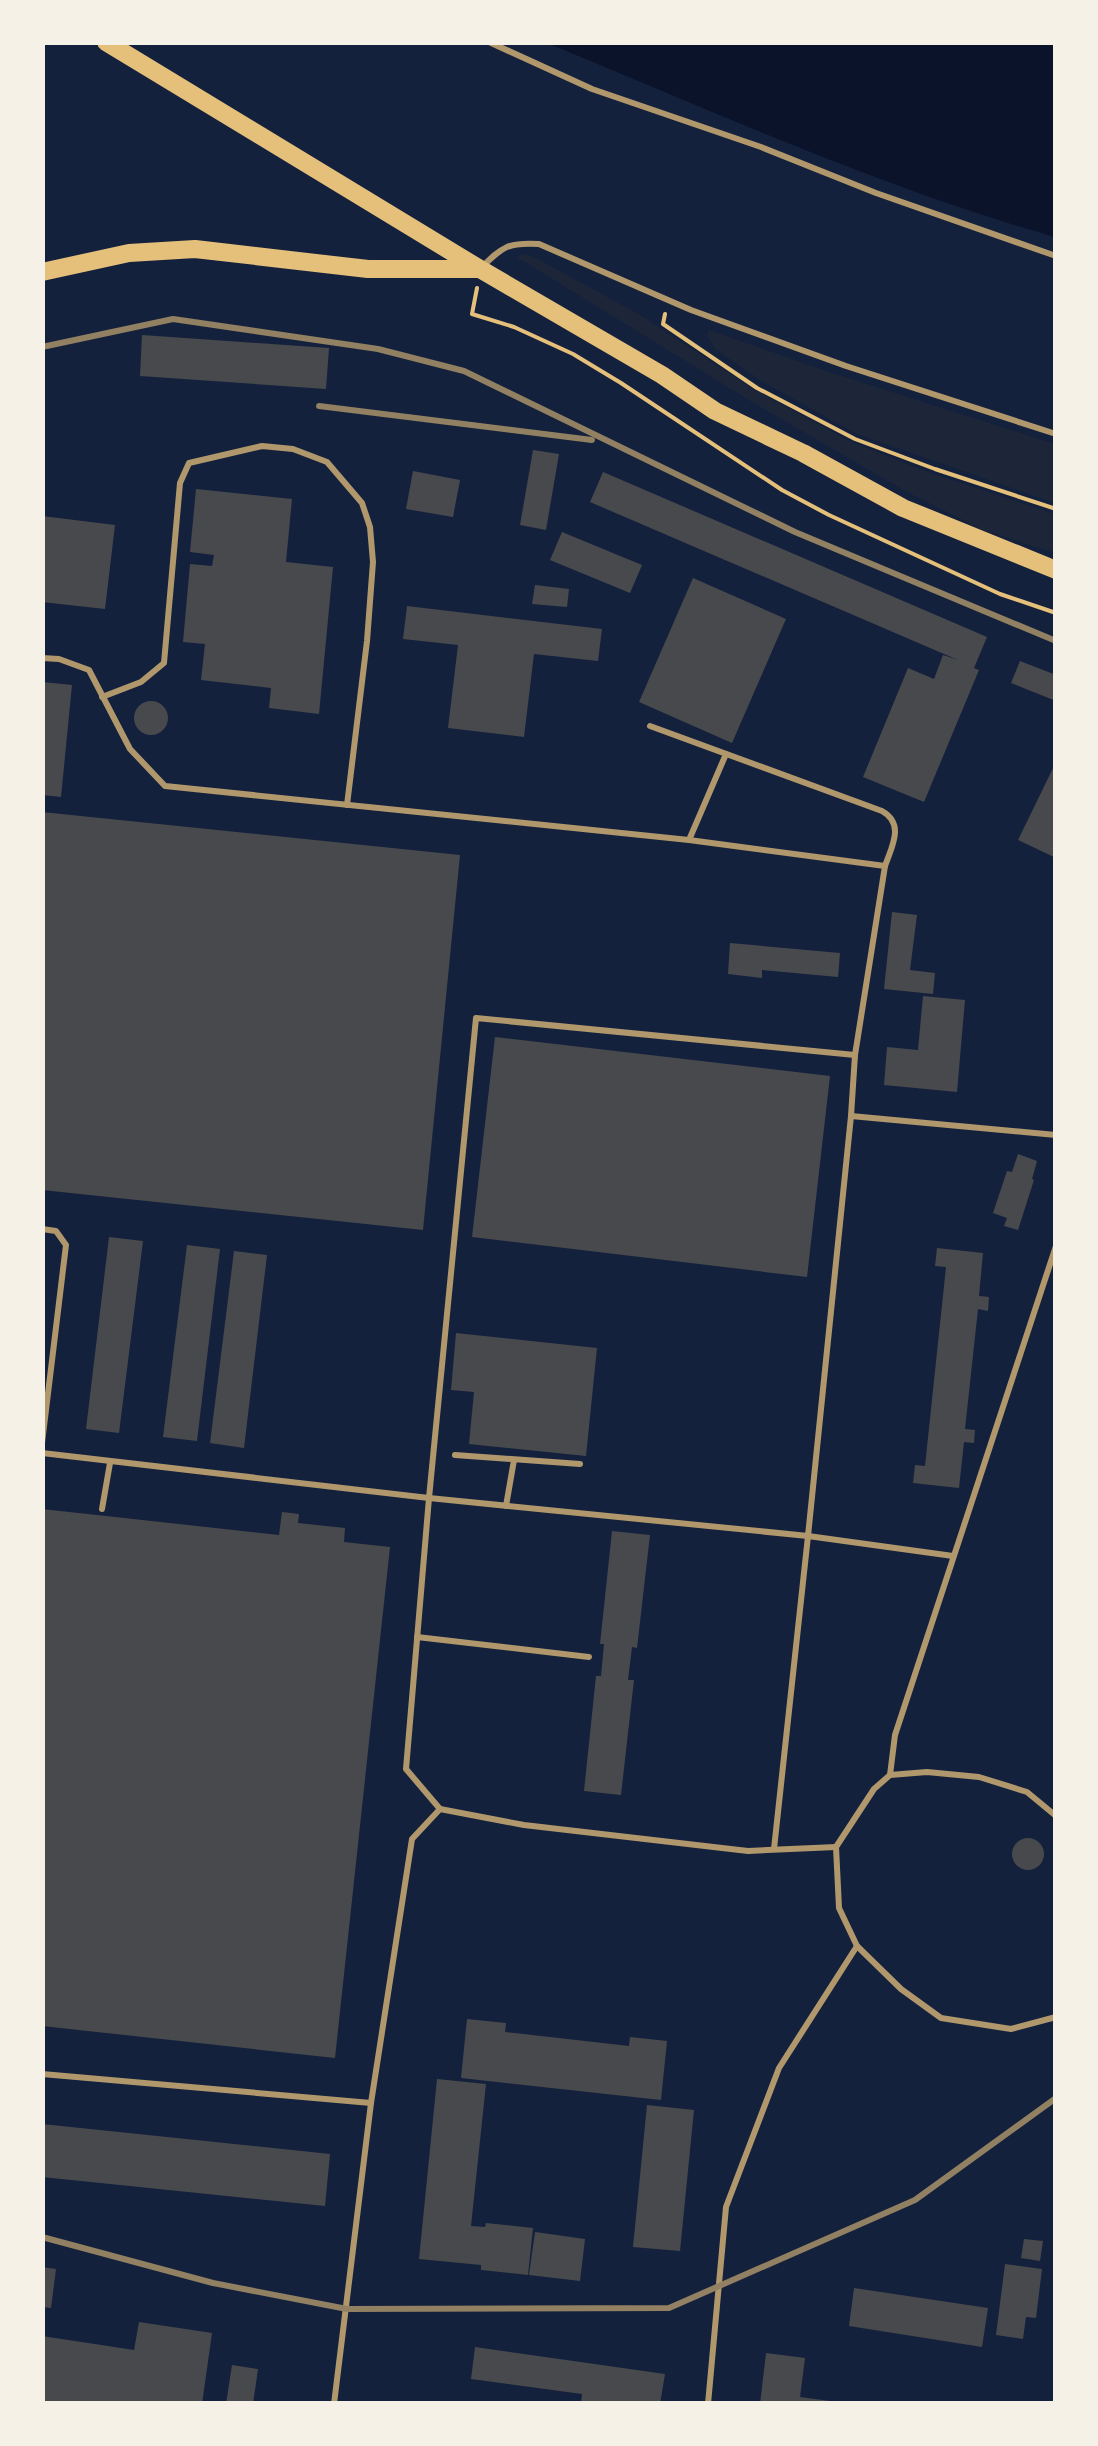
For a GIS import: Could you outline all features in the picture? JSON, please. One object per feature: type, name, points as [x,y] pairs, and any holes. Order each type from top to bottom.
[{"type":"main road","points":[[106,42],[662,375],[715,411],[803,453],[903,508],[1056,570]]},
{"type":"main road","points":[[42,272],[129,253],[195,250],[368,270],[480,269]]},
{"type":"lane","points":[[489,42],[592,89],[1056,256]]},
{"type":"lane","points":[[480,269],[499,250],[515,242],[539,244],[668,299],[846,366],[1056,434]]},
{"type":"lane","points":[[102,697],[141,682],[164,664],[180,483],[189,463],[262,446],[292,449],[327,462],[362,503],[370,527],[373,562],[368,641],[347,805]]},
{"type":"lane","points":[[42,658],[89,670],[130,748],[165,786],[689,840],[884,866]]},
{"type":"lane","points":[[650,726],[882,811],[896,828],[884,866],[854,1055],[851,1116],[774,1849]]},
{"type":"lane","points":[[689,840],[726,754]]},
{"type":"lane","points":[[836,1847],[748,1851],[524,1825],[440,1809],[406,1770],[476,1018],[854,1055]]},
{"type":"lane","points":[[851,1116],[1056,1136]]},
{"type":"lane","points":[[42,1229],[56,1230],[66,1245],[42,1443]]},
{"type":"lane","points":[[890,1775],[895,1736],[1056,1246]]},
{"type":"lane","points":[[42,1453],[808,1536],[954,1556]]},
{"type":"lane","points":[[454,1455],[580,1464]]},
{"type":"lane","points":[[506,1506],[514,1460]]},
{"type":"lane","points":[[102,1509],[110,1463]]},
{"type":"lane","points":[[418,1637],[589,1657]]},
{"type":"lane","points":[[1056,1816],[1028,1792],[979,1777],[927,1772],[890,1775],[874,1790],[836,1847],[839,1908],[857,1946],[901,1989],[941,2018],[1011,2029],[1056,2017]]},
{"type":"lane","points":[[334,2404],[371,2103],[412,1839],[440,1809]]},
{"type":"lane","points":[[708,2404],[726,2206],[779,2068],[857,1946]]},
{"type":"lane","points":[[42,2074],[371,2103]]},
{"type":"path","points":[[480,269],[472,314],[514,327],[573,354],[782,490],[829,515],[1000,594],[1056,613]]},
{"type":"path","points":[[668,299],[664,324],[757,388],[855,439],[1056,509]]},
{"type":"shaded area","points":[[547,43],[1055,43],[1055,237],[862,172]]},
{"type":"shaded area","points":[[523,254],[642,316],[756,391],[852,442],[933,474],[1055,514],[1055,553],[985,531],[907,492],[517,257]]},
{"type":"shaded area","points":[[709,330],[1055,444],[1055,503],[857,434],[763,382],[715,349],[707,336]]},
{"type":"building","points":[[142,335],[329,348],[326,389],[140,376]]},
{"type":"building","points":[[533,450],[559,454],[546,530],[520,525]]},
{"type":"building","points":[[413,471],[460,480],[453,517],[406,509]]},
{"type":"building","points":[[603,472],[987,637],[974,668],[979,670],[924,802],[863,777],[908,668],[934,679],[943,655],[958,660],[590,502]]},
{"type":"building","points":[[196,489],[292,499],[286,562],[333,567],[319,714],[269,708],[271,688],[201,680],[205,644],[183,642],[190,564],[212,566],[214,555],[190,552]]},
{"type":"building","points":[[42,516],[115,525],[105,609],[42,602]]},
{"type":"building","points":[[562,532],[642,565],[630,593],[550,560]]},
{"type":"building","points":[[693,578],[786,619],[732,743],[639,702]]},
{"type":"building","points":[[535,585],[569,589],[567,607],[532,604]]},
{"type":"building","points":[[407,606],[602,629],[598,661],[534,654],[524,737],[448,728],[458,645],[403,639]]},
{"type":"building","points":[[1020,661],[1056,675],[1056,701],[1011,683]]},
{"type":"building","points":[[42,682],[72,685],[61,797],[42,795]]},
{"type":"building","points":[[151,701],[163,706],[168,718],[163,730],[151,735],[139,730],[134,718],[139,706]]},
{"type":"building","points":[[1056,762],[1056,858],[1018,840]]},
{"type":"building","points":[[42,812],[460,855],[423,1230],[42,1190]]},
{"type":"building","points":[[892,912],[917,915],[910,970],[935,973],[933,994],[884,989]]},
{"type":"building","points":[[730,943],[840,953],[838,977],[762,970],[762,978],[728,974]]},
{"type":"building","points":[[923,996],[965,1000],[957,1092],[884,1085],[887,1047],[918,1050]]},
{"type":"building","points":[[495,1037],[830,1076],[807,1277],[472,1237]]},
{"type":"building","points":[[1018,1154],[1037,1161],[1018,1230],[1004,1226],[1007,1218],[993,1213],[1007,1171],[1012,1172]]},
{"type":"building","points":[[109,1237],[143,1241],[119,1433],[86,1429]]},
{"type":"building","points":[[187,1245],[220,1249],[197,1441],[163,1437]]},
{"type":"building","points":[[937,1248],[983,1253],[979,1296],[989,1297],[988,1311],[978,1309],[965,1429],[975,1430],[974,1443],[964,1442],[959,1488],[913,1483],[915,1465],[925,1466],[946,1267],[935,1266]]},
{"type":"building","points":[[234,1251],[267,1255],[244,1448],[210,1443]]},
{"type":"building","points":[[456,1333],[597,1348],[586,1456],[469,1444],[474,1392],[451,1390]]},
{"type":"building","points":[[42,1509],[279,1535],[282,1512],[299,1514],[298,1523],[345,1528],[344,1542],[390,1547],[335,2058],[42,2026]]},
{"type":"building","points":[[612,1531],[650,1535],[637,1648],[632,1647],[628,1680],[634,1680],[621,1795],[584,1791],[596,1676],[601,1676],[604,1644],[600,1644]]},
{"type":"building","points":[[1028,1838],[1040,1842],[1044,1854],[1040,1866],[1028,1870],[1016,1866],[1012,1854],[1016,1842]]},
{"type":"building","points":[[467,2019],[506,2023],[505,2032],[629,2046],[630,2037],[667,2041],[661,2100],[461,2078]]},
{"type":"building","points":[[437,2079],[486,2084],[471,2226],[485,2227],[486,2223],[533,2228],[528,2275],[481,2270],[481,2265],[419,2259]]},
{"type":"building","points":[[647,2105],[694,2110],[680,2251],[633,2247]]},
{"type":"building","points":[[42,2124],[330,2154],[325,2206],[42,2177]]},
{"type":"building","points":[[535,2232],[585,2239],[580,2281],[529,2275]]},
{"type":"building","points":[[1024,2239],[1043,2241],[1040,2261],[1021,2258]]},
{"type":"building","points":[[1005,2264],[1042,2269],[1036,2318],[1026,2317],[1023,2339],[996,2335]]},
{"type":"building","points":[[42,2267],[56,2269],[51,2308],[42,2307]]},
{"type":"building","points":[[854,2288],[988,2308],[982,2347],[849,2326]]},
{"type":"building","points":[[139,2322],[212,2333],[202,2404],[42,2404],[42,2336],[134,2350]]},
{"type":"building","points":[[475,2347],[665,2374],[660,2404],[583,2404],[582,2394],[471,2379]]},
{"type":"building","points":[[766,2353],[805,2358],[800,2397],[830,2404],[760,2404]]},
{"type":"building","points":[[232,2365],[258,2369],[253,2404],[226,2404]]},
{"type":"railway","points":[[42,347],[173,319],[378,349],[464,371],[795,532],[1056,641]]},
{"type":"railway","points":[[319,406],[592,440]]},
{"type":"railway","points":[[42,2237],[213,2283],[347,2309],[669,2308],[915,2200],[1056,2098]]}]
